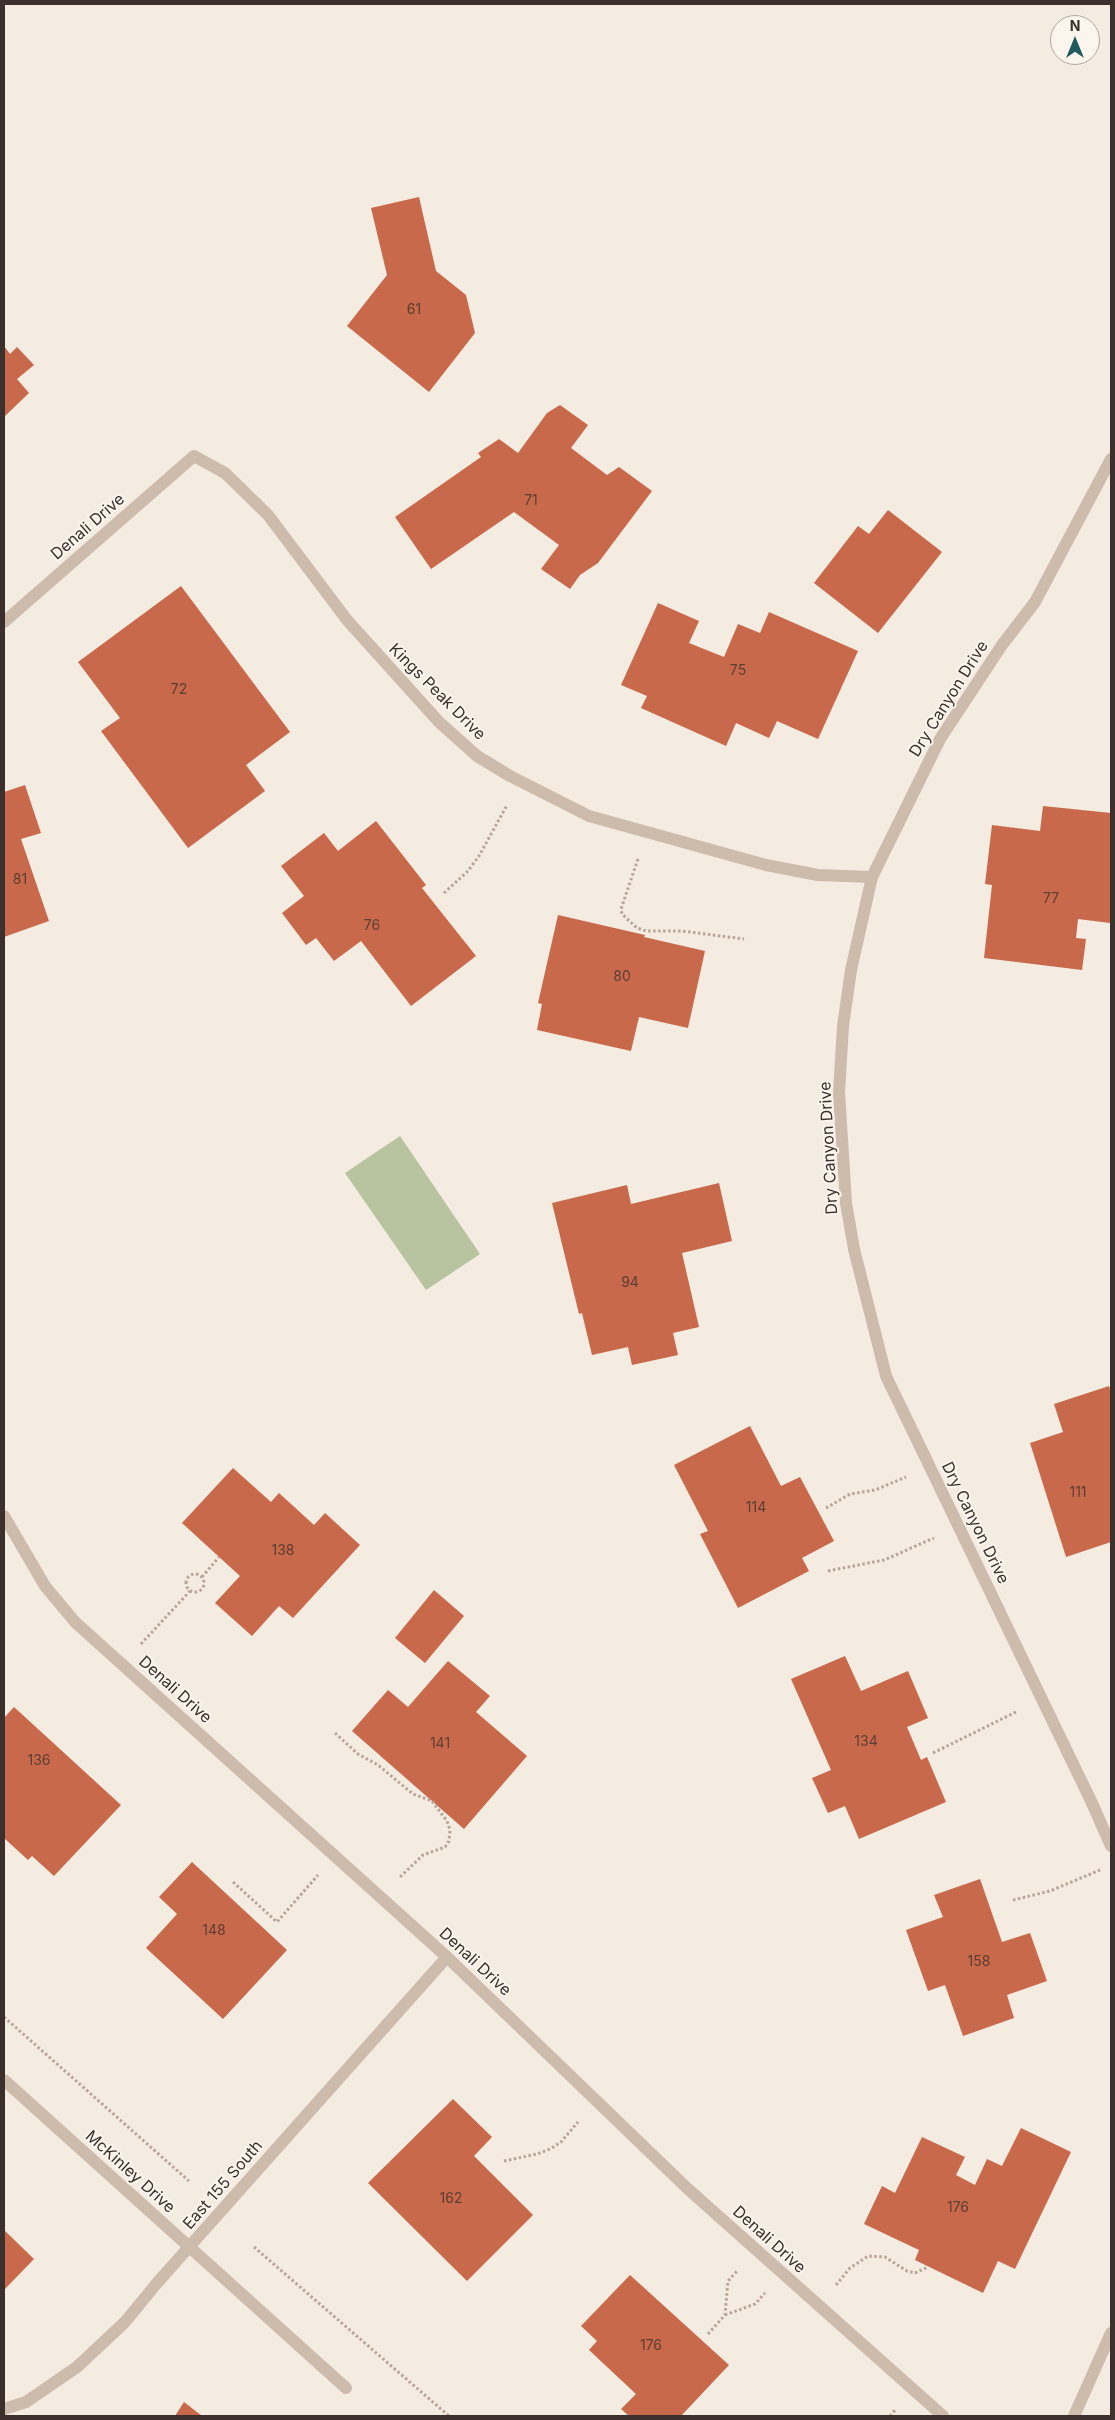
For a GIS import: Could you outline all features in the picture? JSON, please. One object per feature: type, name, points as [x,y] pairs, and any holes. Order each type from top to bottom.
[{"type":"street","name":"Denali Drive","points":[[4,622],[194,456]]},
{"type":"street","name":"Kings Peak Drive","points":[[194,456],[226,473],[268,515],[346,620],[439,722],[477,756],[519,781],[589,816],[766,865],[818,875],[872,877]]},
{"type":"street","name":"Dry Canyon Drive","points":[[1111,459],[1035,602],[1002,645],[940,739],[872,877],[851,970],[843,1026],[839,1092],[846,1203],[854,1249],[886,1376],[1111,1846]]},
{"type":"street","name":"Denali Drive","points":[[4,1516],[45,1586],[75,1622],[447,1957],[688,2189],[943,2416]]},
{"type":"street","name":"East 155 South","points":[[4,2409],[26,2402],[77,2367],[125,2322],[157,2283],[447,1957]]},
{"type":"street","name":"McKinley Drive","points":[[4,2080],[346,2388]]},
{"type":"street","points":[[1074,2416],[1111,2333]]},
{"type":"path","points":[[444,893],[468,871],[479,856],[519,781]]},
{"type":"path","points":[[645,831],[622,914],[637,928],[646,931],[682,931],[744,938]]},
{"type":"path","points":[[826,1508],[850,1494],[875,1490],[929,1466]]},
{"type":"path","points":[[828,1570],[884,1560],[959,1527]]},
{"type":"path","points":[[202,1577],[219,1557]]},
{"type":"path","points":[[196,1574],[202,1577],[204,1583],[202,1589],[197,1592],[190,1591],[186,1586],[186,1580],[190,1575],[196,1574]]},
{"type":"path","points":[[122,1664],[190,1591]]},
{"type":"path","points":[[933,1752],[1042,1699]]},
{"type":"path","points":[[335,1733],[358,1754],[378,1765],[413,1794],[432,1801],[447,1821],[450,1830],[449,1840],[445,1847],[423,1855],[414,1862],[381,1898]]},
{"type":"path","points":[[232,1882],[277,1922],[335,1856]]},
{"type":"path","points":[[1014,1900],[1050,1891],[1104,1868]]},
{"type":"path","points":[[4,2017],[188,2181]]},
{"type":"path","points":[[504,2161],[537,2154],[550,2149],[561,2142],[598,2102]]},
{"type":"path","points":[[254,2247],[449,2416]]},
{"type":"path","points":[[725,2315],[728,2281],[756,2250]]},
{"type":"path","points":[[818,2305],[850,2268],[868,2256],[885,2258],[907,2271],[915,2273],[928,2267]]},
{"type":"path","points":[[708,2334],[725,2315],[755,2304],[784,2275]]},
{"type":"green space","points":[[400,1136],[480,1254],[426,1290],[345,1173]]},
{"type":"building","points":[[419,197],[436,271],[466,295],[475,333],[429,392],[347,326],[387,275],[371,208]]},
{"type":"building","points":[[4,346],[10,354],[17,347],[34,365],[17,379],[29,393],[4,417]]},
{"type":"building","points":[[560,405],[588,425],[571,448],[607,475],[619,467],[652,491],[598,563],[580,575],[570,589],[541,569],[559,545],[514,512],[431,569],[395,517],[481,457],[478,453],[499,439],[518,453],[547,413]]},
{"type":"building","points":[[888,510],[942,552],[878,633],[814,583],[858,526],[869,534]]},
{"type":"building","points":[[181,586],[290,732],[246,765],[265,791],[188,848],[101,731],[120,718],[78,662]]},
{"type":"building","points":[[658,603],[699,621],[689,643],[724,657],[738,624],[760,633],[769,612],[858,651],[818,739],[777,721],[769,738],[736,723],[726,746],[641,708],[647,696],[621,685]]},
{"type":"building","points":[[25,785],[41,833],[21,839],[49,921],[4,937],[4,792]]},
{"type":"building","points":[[1043,806],[1111,813],[1110,923],[1078,919],[1076,938],[1086,939],[1082,970],[984,958],[992,885],[985,884],[992,825],[1040,831]]},
{"type":"building","points":[[376,821],[426,885],[422,888],[476,956],[411,1006],[361,941],[334,961],[316,938],[306,945],[282,913],[304,896],[281,866],[324,833],[338,851]]},
{"type":"building","points":[[558,915],[705,951],[688,1028],[639,1017],[631,1051],[537,1030],[542,1004],[538,1003]]},
{"type":"building","points":[[719,1183],[732,1241],[682,1253],[699,1327],[673,1333],[678,1355],[632,1365],[628,1347],[592,1355],[582,1313],[579,1314],[552,1203],[627,1185],[631,1204]]},
{"type":"building","points":[[1109,1386],[1111,1392],[1111,1542],[1066,1557],[1030,1443],[1063,1432],[1054,1404]]},
{"type":"building","points":[[750,1426],[781,1486],[800,1477],[834,1541],[802,1558],[809,1571],[738,1608],[700,1534],[708,1531],[674,1465]]},
{"type":"building","points":[[233,1468],[271,1502],[279,1493],[314,1525],[325,1513],[360,1545],[293,1618],[279,1606],[252,1636],[215,1603],[240,1576],[182,1523]]},
{"type":"building","points":[[434,1590],[464,1616],[425,1663],[395,1638]]},
{"type":"building","points":[[845,1656],[861,1691],[908,1671],[928,1718],[907,1727],[921,1760],[927,1757],[946,1802],[859,1839],[845,1806],[828,1813],[812,1778],[831,1770],[791,1679]]},
{"type":"building","points":[[448,1661],[490,1696],[476,1712],[527,1756],[464,1829],[352,1731],[388,1690],[408,1707]]},
{"type":"building","points":[[14,1707],[121,1805],[54,1876],[32,1856],[28,1860],[4,1838],[4,1718]]},
{"type":"building","points":[[192,1862],[287,1950],[223,2019],[146,1948],[177,1914],[159,1897]]},
{"type":"building","points":[[980,1879],[1002,1942],[1030,1933],[1047,1981],[1007,1995],[1014,2018],[963,2036],[945,1985],[928,1991],[906,1930],[943,1917],[934,1895]]},
{"type":"building","points":[[453,2099],[492,2137],[474,2156],[533,2215],[467,2281],[368,2183]]},
{"type":"building","points":[[1021,2128],[1071,2152],[1015,2269],[998,2261],[983,2293],[915,2260],[919,2250],[864,2224],[882,2186],[895,2193],[922,2137],[965,2157],[956,2175],[975,2185],[987,2159],[1002,2166]]},
{"type":"building","points":[[4,2230],[34,2259],[4,2290]]},
{"type":"building","points":[[630,2275],[729,2365],[681,2416],[629,2416],[621,2409],[636,2394],[589,2350],[597,2341],[581,2326]]},
{"type":"building","points":[[184,2402],[202,2416],[175,2416]]}]
